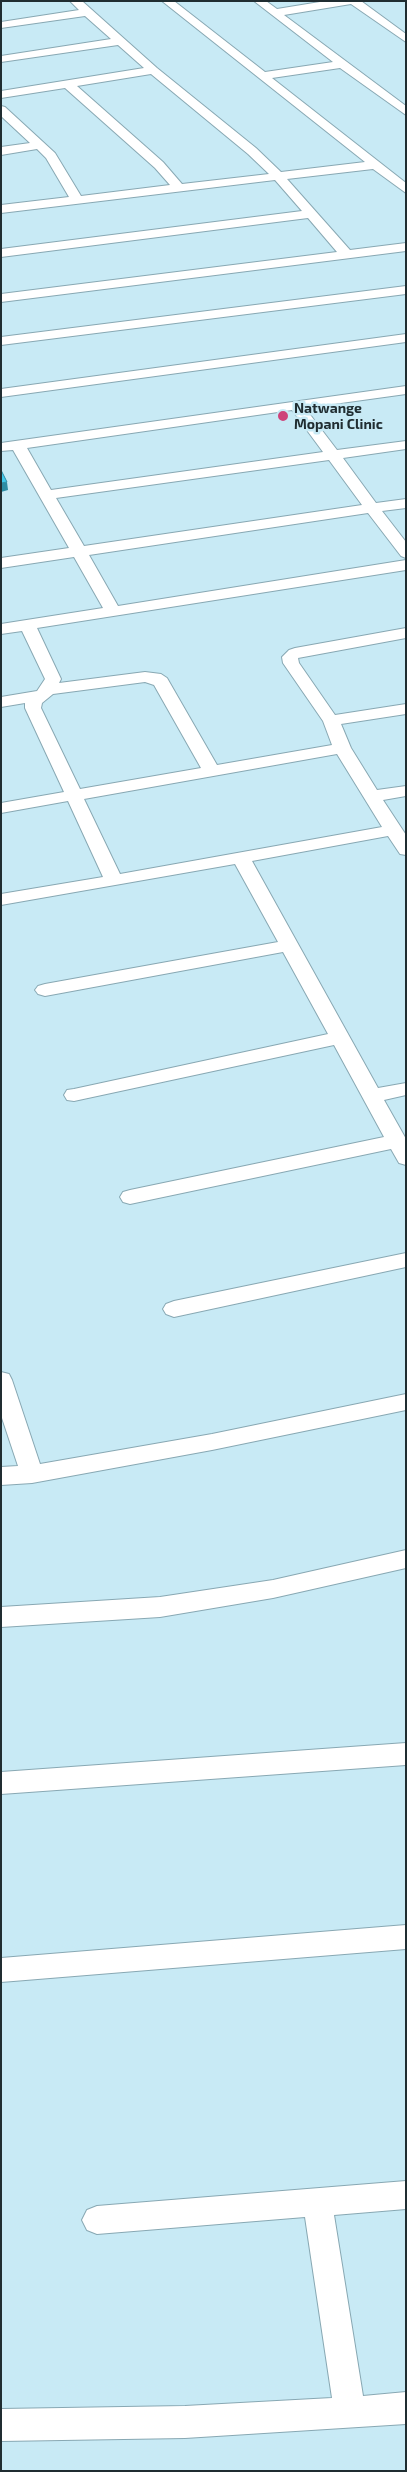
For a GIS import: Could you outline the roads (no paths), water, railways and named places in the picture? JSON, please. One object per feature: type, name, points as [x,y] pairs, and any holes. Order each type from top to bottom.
[{"type":"street","points":[[75,1],[153,70],[252,151],[278,176],[347,255]]},
{"type":"street","points":[[167,1],[406,189]]},
{"type":"street","points":[[259,1],[405,110]]},
{"type":"street","points":[[274,13],[348,1]]},
{"type":"street","points":[[354,1],[406,39]]},
{"type":"street","points":[[1,25],[87,12]]},
{"type":"street","points":[[1,59],[119,41]]},
{"type":"street","points":[[263,76],[343,64]]},
{"type":"street","points":[[1,95],[153,70]]},
{"type":"street","points":[[68,84],[159,165],[180,189]]},
{"type":"street","points":[[1,109],[51,156],[78,201]]},
{"type":"street","points":[[1,151],[39,145]]},
{"type":"street","points":[[2,208],[78,201],[374,165]]},
{"type":"street","points":[[1,252],[312,214]]},
{"type":"street","points":[[1,298],[406,248]]},
{"type":"street","points":[[1,341],[406,290]]},
{"type":"street","points":[[1,393],[406,338]]},
{"type":"street","points":[[1,447],[406,390]]},
{"type":"street","points":[[296,406],[370,508],[406,553]]},
{"type":"street","points":[[18,445],[113,611]]},
{"type":"street","points":[[48,495],[406,445]]},
{"type":"street","points":[[1,564],[406,503]]},
{"type":"street","points":[[1,629],[406,565]]},
{"type":"street","points":[[28,626],[53,680],[45,692],[34,701],[33,708],[114,880]]},
{"type":"street","points":[[406,633],[295,653],[290,657],[291,663],[331,721],[342,748],[374,796],[406,850]]},
{"type":"street","points":[[1,702],[45,692],[145,677],[154,678],[161,682],[211,770]]},
{"type":"street","points":[[331,721],[406,709]]},
{"type":"street","points":[[1,808],[342,748]]},
{"type":"street","points":[[374,796],[406,791]]},
{"type":"street","points":[[1,900],[393,830]]},
{"type":"street","points":[[130,1197],[401,1149],[241,858]]},
{"type":"street","points":[[45,990],[290,945]]},
{"type":"street","points":[[74,1095],[341,1037]]},
{"type":"street","points":[[372,1096],[406,1089]]},
{"type":"street","points":[[174,1309],[406,1260]]},
{"type":"street","points":[[1,1380],[32,1474]]},
{"type":"street","points":[[1,1476],[32,1474],[212,1442],[406,1402]]},
{"type":"street","points":[[1,1617],[160,1607],[272,1589],[406,1559]]},
{"type":"street","points":[[1,1783],[406,1754]]},
{"type":"street","points":[[1,1970],[406,1937]]},
{"type":"street","points":[[97,2220],[406,2195]]},
{"type":"street","points":[[317,2202],[350,2414]]},
{"type":"street","points":[[1,2425],[185,2422],[350,2414],[406,2408]]},
{"type":"place","name":"Natwange Mopani Clinic","points":[[283,416]]}]
